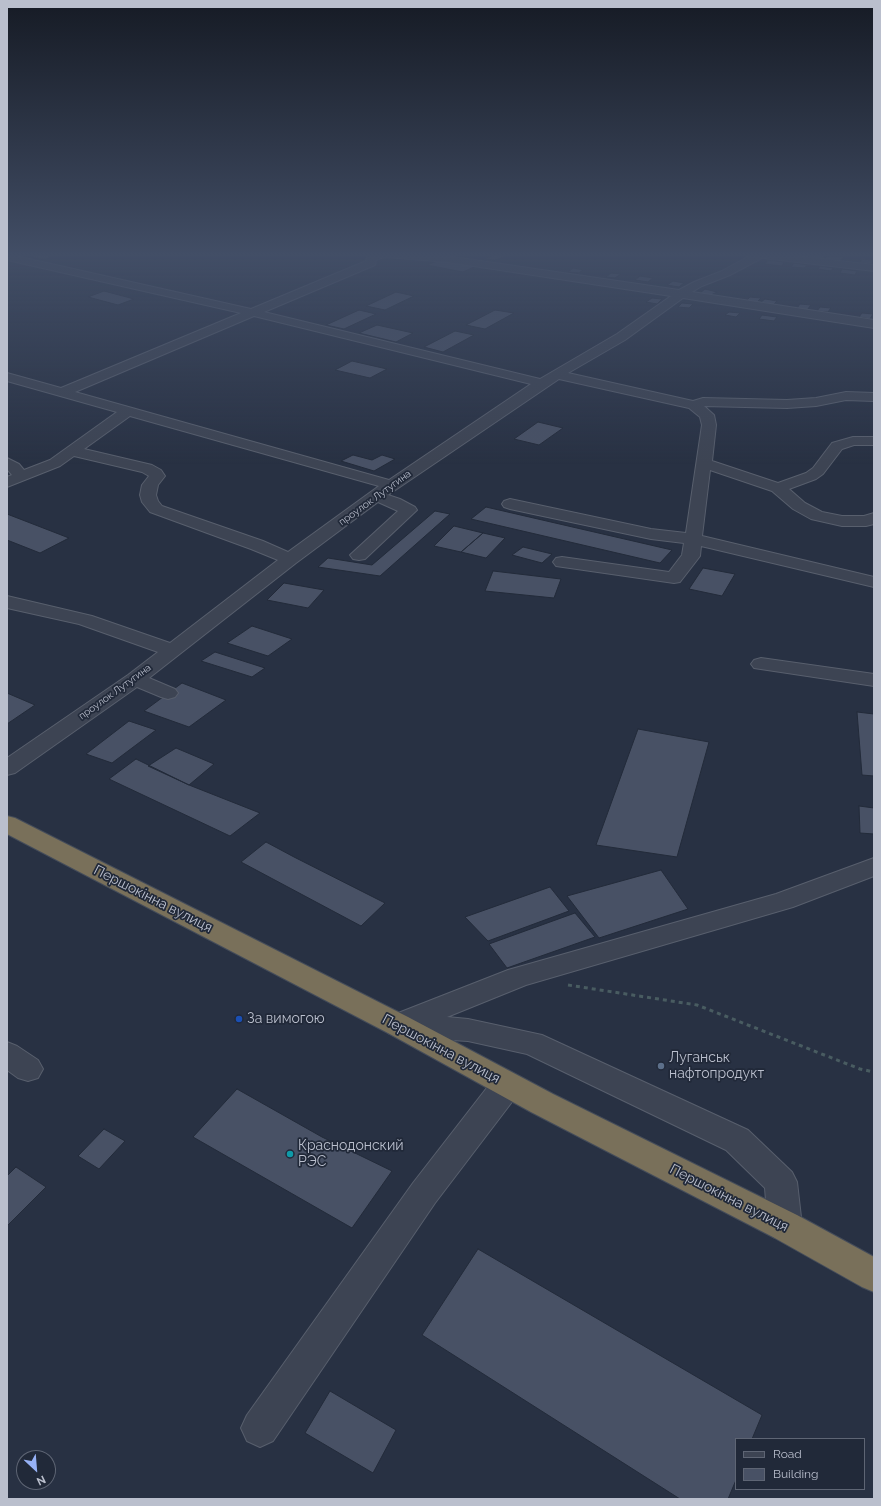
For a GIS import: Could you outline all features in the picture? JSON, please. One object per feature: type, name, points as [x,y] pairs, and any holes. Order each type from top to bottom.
[{"type":"highway","name":"Першокінна вулиця","points":[[7,824],[507,1084],[785,1226],[874,1275]]},
{"type":"street","points":[[63,392],[229,323]]},
{"type":"street","points":[[296,323],[542,383]]},
{"type":"street","name":"проулок Лутугина","points":[[7,768],[135,679],[290,559],[391,485],[542,383],[559,375],[621,337],[640,323]]},
{"type":"street","points":[[559,375],[694,405],[707,415],[709,425],[691,556],[674,578],[562,562]]},
{"type":"street","points":[[7,377],[391,485]]},
{"type":"street","points":[[694,405],[703,402],[787,404],[816,402],[846,396],[874,397]]},
{"type":"street","points":[[7,463],[14,467],[14,479],[55,463],[84,440],[105,429],[128,411]]},
{"type":"street","points":[[778,488],[811,476],[818,471],[836,446],[853,441],[874,441]]},
{"type":"street","points":[[74,449],[81,454],[147,468],[156,473],[157,476],[150,485],[148,495],[150,502],[156,509],[257,545],[290,559]]},
{"type":"street","points":[[704,464],[778,488],[799,506],[818,516],[842,521],[866,521],[874,518]]},
{"type":"street","points":[[360,554],[409,510],[394,502],[376,496]]},
{"type":"street","points":[[510,504],[651,534],[694,539],[874,582]]},
{"type":"street","points":[[7,602],[85,620],[172,650]]},
{"type":"street","points":[[761,664],[874,680]]},
{"type":"street","points":[[135,679],[168,693]]},
{"type":"street","points":[[398,1026],[518,978],[784,901],[874,867]]},
{"type":"street","points":[[398,1026],[468,1030],[532,1043],[737,1140],[781,1182],[785,1226]]},
{"type":"street","points":[[260,1428],[424,1193],[507,1084]]},
{"type":"path","points":[[564,985],[697,1005],[860,1069],[874,1072]]},
{"type":"building","points":[[330,323],[356,323],[344,329],[326,325]]},
{"type":"building","points":[[469,323],[495,323],[485,329],[466,325]]},
{"type":"building","points":[[377,325],[413,333],[396,342],[359,333]]},
{"type":"building","points":[[455,331],[474,335],[443,352],[424,347]]},
{"type":"building","points":[[352,361],[387,369],[370,378],[335,370]]},
{"type":"building","points":[[538,422],[563,428],[539,445],[514,439]]},
{"type":"building","points":[[353,455],[372,460],[382,455],[395,459],[374,471],[341,461]]},
{"type":"building","points":[[486,507],[672,550],[660,563],[471,519]]},
{"type":"building","points":[[435,511],[450,514],[380,576],[318,567],[328,558],[372,565]]},
{"type":"building","points":[[7,514],[69,538],[40,553],[7,540]]},
{"type":"building","points":[[454,526],[483,533],[461,552],[434,546]]},
{"type":"building","points":[[483,533],[505,538],[486,558],[461,552]]},
{"type":"building","points":[[523,547],[552,554],[542,563],[512,555]]},
{"type":"building","points":[[703,568],[735,574],[722,596],[689,589]]},
{"type":"building","points":[[493,571],[561,579],[554,598],[485,591]]},
{"type":"building","points":[[284,583],[324,590],[308,608],[267,600]]},
{"type":"building","points":[[252,626],[292,639],[268,656],[227,643]]},
{"type":"building","points":[[215,652],[265,668],[252,677],[201,661]]},
{"type":"building","points":[[182,683],[226,700],[189,727],[144,711]]},
{"type":"building","points":[[7,693],[35,705],[7,724]]},
{"type":"building","points":[[857,712],[874,714],[874,776],[862,775]]},
{"type":"building","points":[[129,721],[156,730],[112,763],[86,754]]},
{"type":"building","points":[[638,729],[709,742],[677,857],[596,845]]},
{"type":"building","points":[[176,748],[214,764],[189,785],[148,766]]},
{"type":"building","points":[[136,759],[189,785],[260,813],[230,836],[109,779]]},
{"type":"building","points":[[859,806],[874,808],[874,834],[860,833]]},
{"type":"building","points":[[266,842],[385,903],[361,926],[241,862]]},
{"type":"building","points":[[661,870],[688,909],[599,938],[567,896]]},
{"type":"building","points":[[550,887],[569,911],[488,941],[465,917]]},
{"type":"building","points":[[575,913],[595,937],[507,968],[489,944]]},
{"type":"building","name":"Краснодонский РЭС","points":[[237,1089],[322,1137],[392,1171],[352,1228],[193,1137]]},
{"type":"building","points":[[104,1129],[125,1141],[99,1169],[78,1156]]},
{"type":"building","points":[[16,1167],[46,1187],[7,1226],[7,1176]]},
{"type":"building","points":[[478,1249],[762,1415],[752,1438],[735,1438],[735,1482],[728,1499],[680,1499],[422,1335]]},
{"type":"building","points":[[330,1391],[396,1430],[373,1473],[305,1433]]},
{"type":"place","name":"За вимогою","points":[[239,1019]]},
{"type":"place","name":"Луганськ нафтопродукт","points":[[661,1066]]},
{"type":"place","name":"Краснодонский РЭС","points":[[290,1154]]}]
